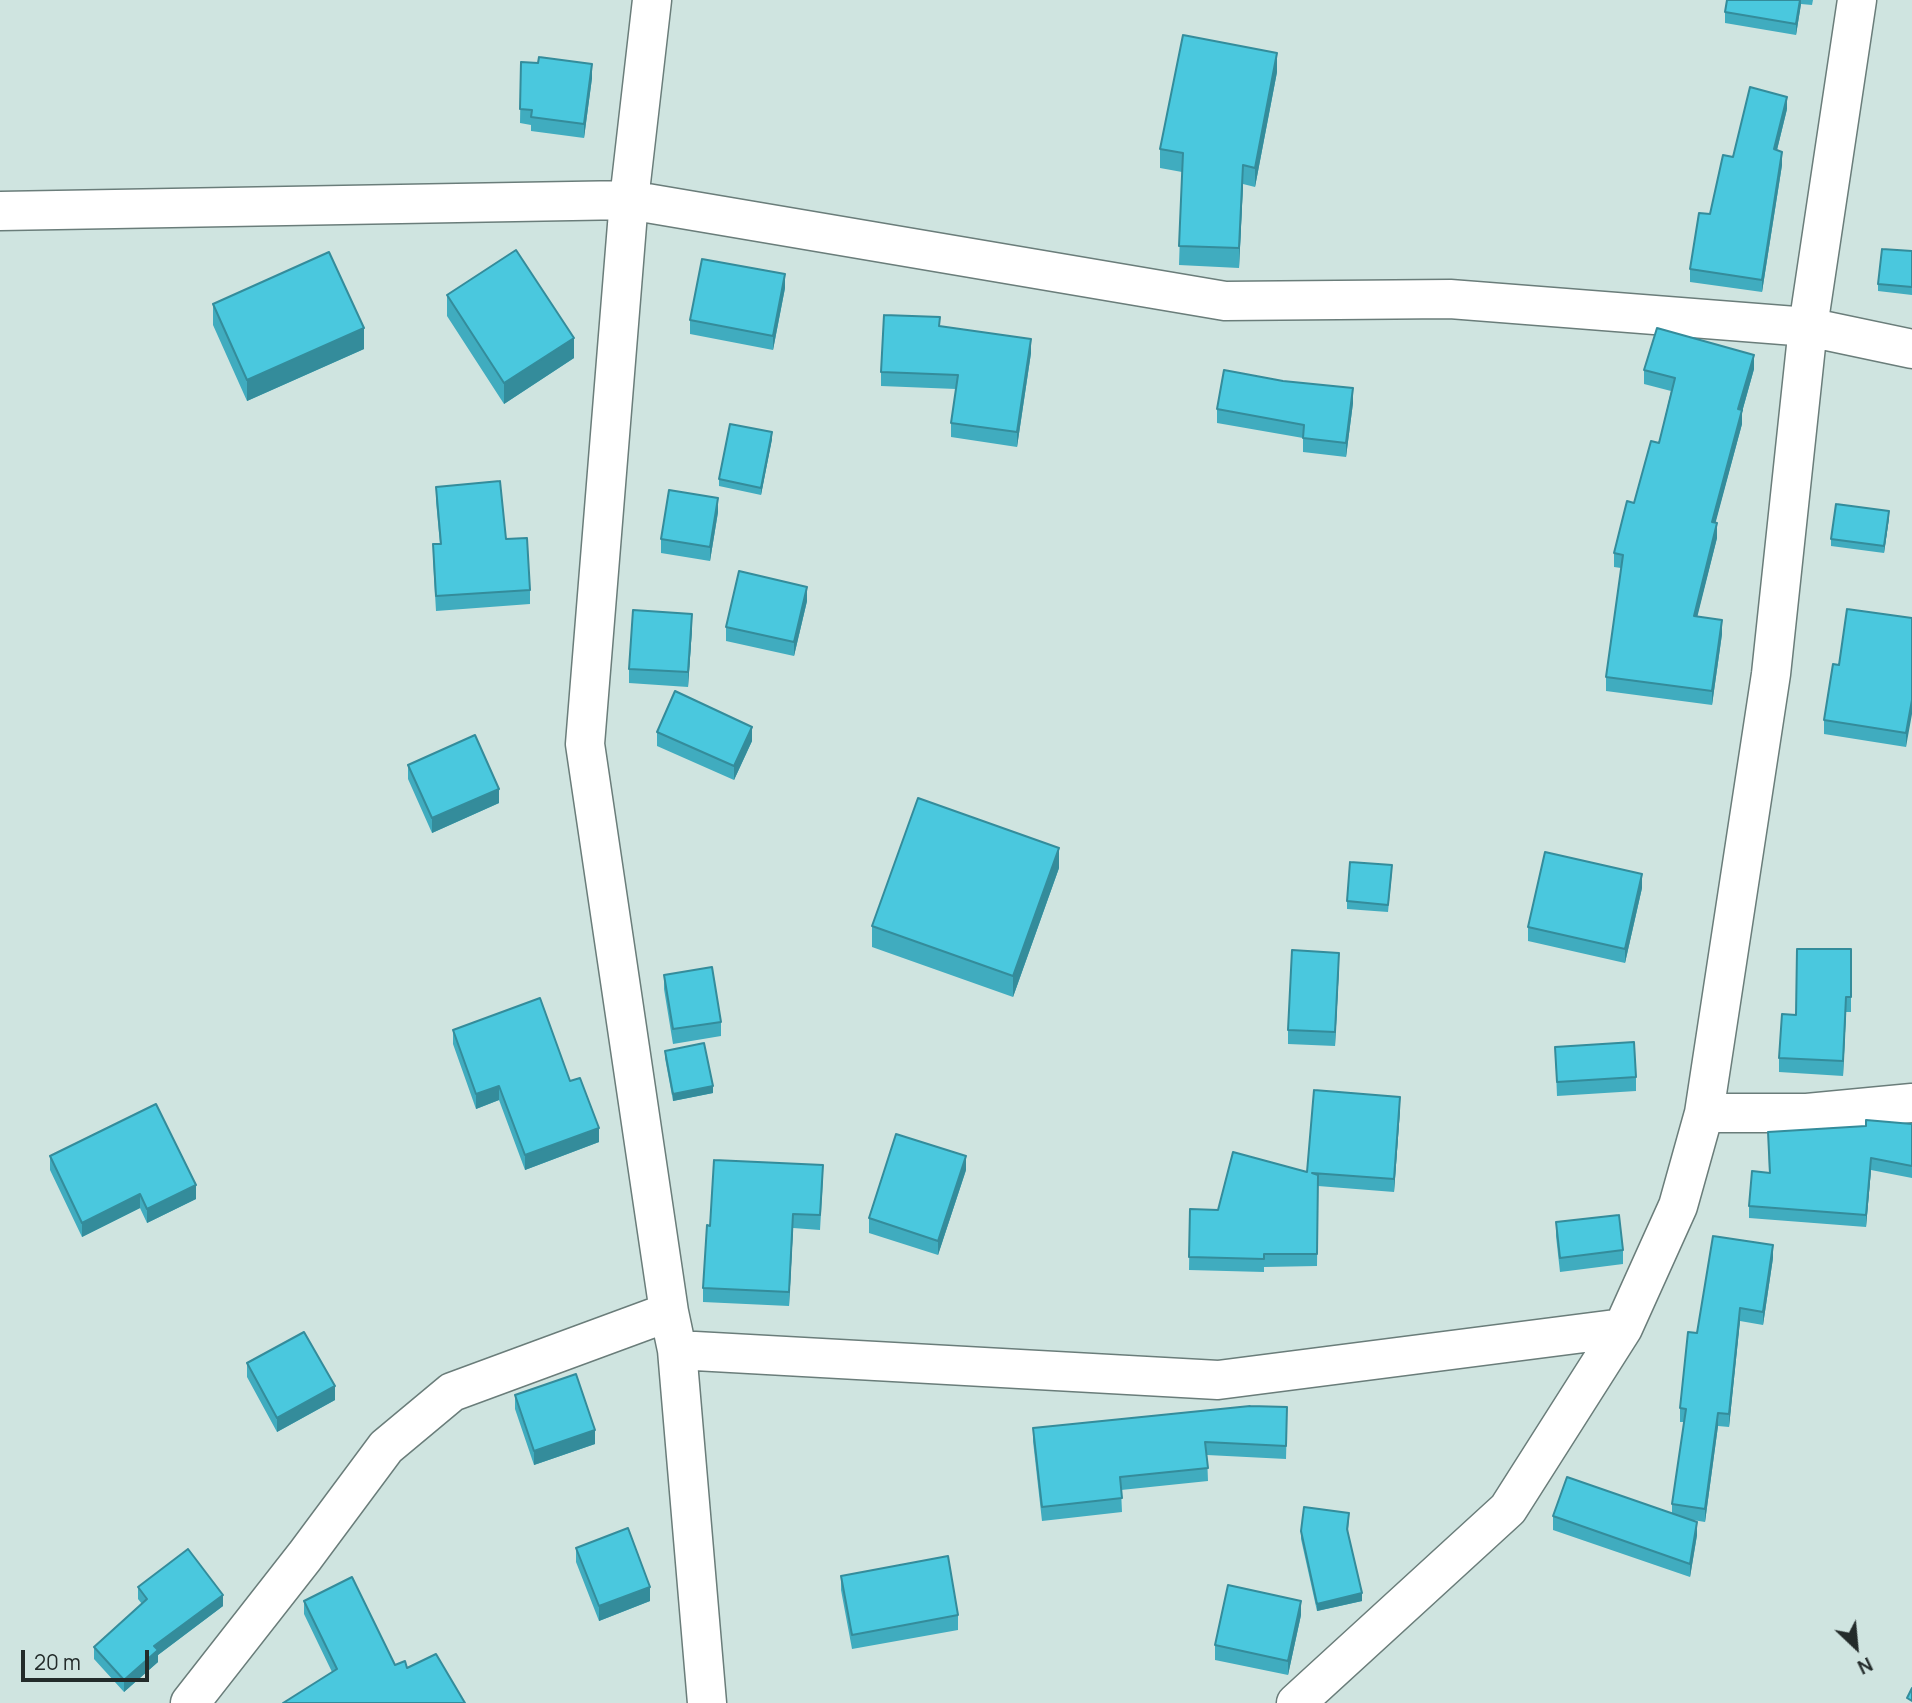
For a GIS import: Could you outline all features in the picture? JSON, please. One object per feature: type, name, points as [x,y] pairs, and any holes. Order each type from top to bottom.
[{"type":"street","points":[[652,0],[629,200],[585,744],[669,1312],[677,1350],[707,1703]]},
{"type":"street","points":[[1296,1703],[1508,1509],[1623,1328],[1678,1206],[1704,1112],[1771,674],[1808,327],[1857,0]]},
{"type":"street","points":[[0,211],[629,200],[1225,301],[1450,299],[1808,327],[1912,349]]},
{"type":"street","points":[[1704,1112],[1807,1113],[1912,1103]]},
{"type":"street","points":[[190,1703],[386,1447],[452,1392],[669,1312]]},
{"type":"street","points":[[677,1350],[1218,1380],[1623,1328]]},
{"type":"building","points":[[1727,0],[1800,0],[1796,24],[1725,12]]},
{"type":"building","points":[[1183,35],[1277,53],[1255,168],[1243,165],[1239,248],[1179,246],[1183,153],[1160,149]]},
{"type":"building","points":[[539,57],[592,64],[584,124],[531,117],[532,110],[520,109],[521,62],[538,63]]},
{"type":"building","points":[[1750,87],[1787,97],[1774,149],[1782,152],[1762,280],[1690,269],[1699,213],[1710,214],[1723,155],[1733,157]]},
{"type":"building","points":[[1882,249],[1912,251],[1912,287],[1878,284]]},
{"type":"building","points":[[516,250],[574,338],[504,383],[447,295]]},
{"type":"building","points":[[329,252],[364,328],[247,380],[213,304]]},
{"type":"building","points":[[702,259],[785,274],[773,336],[690,320]]},
{"type":"building","points":[[884,315],[940,317],[939,326],[1031,339],[1017,432],[951,423],[958,375],[881,372]]},
{"type":"building","points":[[1657,328],[1754,355],[1738,409],[1742,410],[1712,522],[1717,523],[1694,616],[1722,620],[1712,691],[1606,677],[1623,555],[1614,553],[1627,501],[1634,503],[1651,441],[1659,443],[1675,378],[1644,370]]},
{"type":"building","points":[[1224,370],[1283,381],[1353,388],[1346,443],[1303,438],[1304,425],[1217,409]]},
{"type":"building","points":[[730,424],[772,432],[761,488],[719,479]]},
{"type":"building","points":[[500,481],[506,539],[527,538],[530,590],[436,596],[433,544],[441,544],[436,487]]},
{"type":"building","points":[[669,490],[718,498],[710,547],[661,539]]},
{"type":"building","points":[[1836,504],[1889,511],[1884,546],[1831,539]]},
{"type":"building","points":[[739,571],[807,587],[794,642],[726,627]]},
{"type":"building","points":[[1847,609],[1912,618],[1912,700],[1906,733],[1824,720],[1833,664],[1839,665]]},
{"type":"building","points":[[633,610],[692,614],[688,672],[629,669]]},
{"type":"building","points":[[675,691],[752,727],[734,766],[657,732]]},
{"type":"building","points":[[475,735],[499,789],[432,818],[408,765]]},
{"type":"building","points":[[918,798],[1059,848],[1013,976],[872,926]]},
{"type":"building","points":[[1545,852],[1642,874],[1625,949],[1528,927]]},
{"type":"building","points":[[1350,862],[1392,865],[1388,905],[1347,901]]},
{"type":"building","points":[[1797,949],[1851,949],[1851,997],[1846,997],[1843,1061],[1779,1058],[1782,1014],[1796,1015]]},
{"type":"building","points":[[1292,950],[1339,953],[1335,1032],[1288,1030]]},
{"type":"building","points":[[712,967],[721,1022],[673,1029],[664,975]]},
{"type":"building","points":[[540,998],[570,1081],[580,1078],[599,1128],[525,1155],[499,1086],[476,1094],[453,1030]]},
{"type":"building","points":[[1634,1042],[1636,1077],[1557,1082],[1555,1047]]},
{"type":"building","points":[[704,1043],[713,1086],[673,1094],[665,1051]]},
{"type":"building","points":[[1314,1090],[1400,1097],[1394,1179],[1312,1173],[1318,1175],[1317,1254],[1264,1254],[1264,1259],[1189,1257],[1190,1209],[1218,1210],[1233,1152],[1307,1172]]},
{"type":"building","points":[[156,1104],[196,1185],[147,1209],[140,1194],[82,1223],[50,1156]]},
{"type":"building","points":[[1866,1120],[1912,1124],[1912,1166],[1871,1158],[1866,1215],[1749,1206],[1752,1171],[1770,1173],[1768,1132],[1866,1126]]},
{"type":"building","points":[[896,1134],[966,1156],[938,1241],[869,1218]]},
{"type":"building","points":[[714,1160],[823,1165],[820,1215],[793,1214],[789,1292],[703,1288]]},
{"type":"building","points":[[1619,1215],[1623,1250],[1560,1258],[1556,1222]]},
{"type":"building","points":[[1713,1236],[1773,1245],[1763,1312],[1740,1308],[1729,1414],[1718,1413],[1705,1509],[1672,1504],[1686,1409],[1680,1408],[1688,1332],[1697,1333]]},
{"type":"building","points":[[304,1332],[335,1386],[277,1418],[247,1363]]},
{"type":"building","points":[[576,1374],[595,1430],[534,1451],[515,1395]]},
{"type":"building","points":[[1250,1406],[1287,1407],[1286,1446],[1205,1442],[1208,1468],[1120,1477],[1122,1498],[1042,1507],[1033,1428]]},
{"type":"building","points":[[1567,1477],[1697,1522],[1690,1564],[1553,1516]]},
{"type":"building","points":[[1304,1507],[1349,1513],[1347,1529],[1362,1593],[1317,1604],[1301,1531]]},
{"type":"building","points":[[628,1528],[650,1587],[599,1606],[576,1548]]},
{"type":"building","points":[[188,1549],[223,1595],[154,1646],[158,1650],[124,1680],[94,1647],[147,1599],[138,1587]]},
{"type":"building","points":[[948,1556],[958,1615],[852,1635],[841,1576]]},
{"type":"building","points":[[352,1577],[395,1665],[405,1661],[407,1668],[436,1654],[465,1703],[283,1703],[337,1669],[304,1601]]},
{"type":"building","points":[[1228,1585],[1301,1601],[1288,1661],[1215,1645]]},
{"type":"building","points":[[1912,1688],[1912,1701],[1907,1698]]}]
